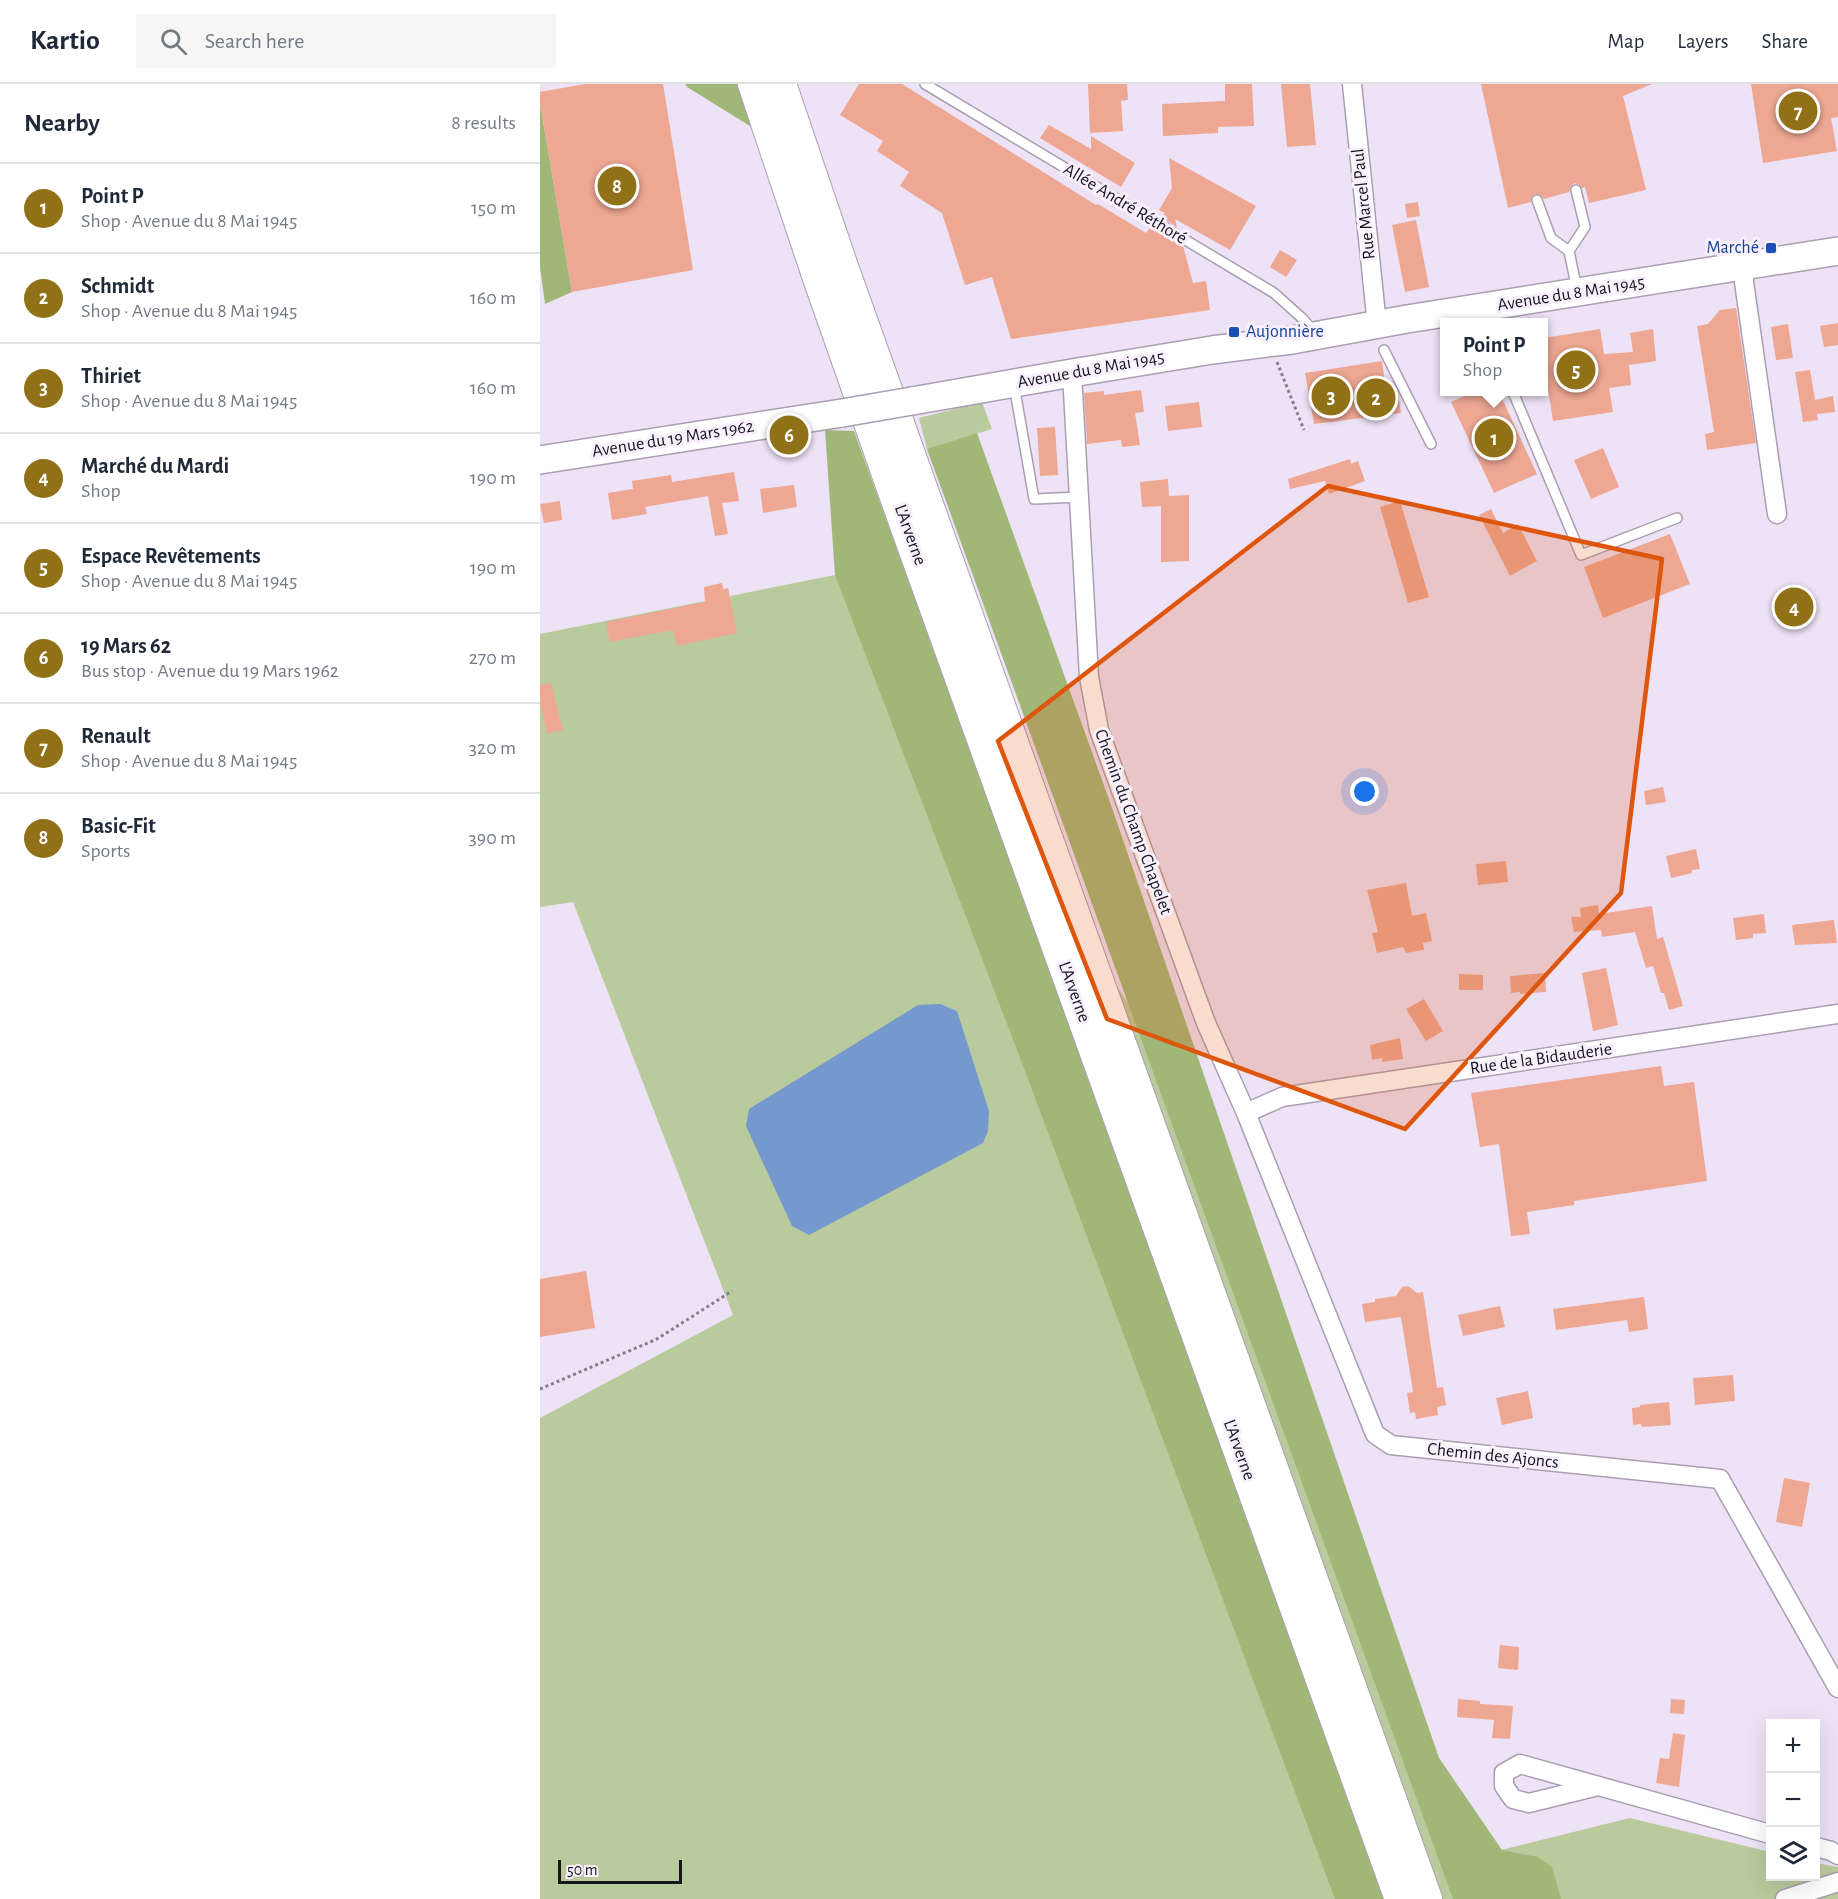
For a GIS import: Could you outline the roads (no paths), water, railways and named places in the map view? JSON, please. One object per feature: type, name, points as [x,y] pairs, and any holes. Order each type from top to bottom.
[{"type":"highway","name":"L'Arverne","points":[[754,84],[820,281],[903,516],[1401,1899]]},
{"type":"highway","name":"L'Arverne","points":[[780,84],[874,356],[1426,1899]]},
{"type":"main road","name":"Avenue du 8 Mai 1945","points":[[1456,318],[1577,293],[1838,250]]},
{"type":"main road","name":"Avenue du 8 Mai 1945","points":[[912,401],[1212,350],[1316,336],[1381,337],[1440,322]]},
{"type":"main road","name":"Avenue du 19 Mars 1962","points":[[540,460],[912,401]]},
{"type":"street","name":"Rue Marcel Paul","points":[[1352,84],[1381,337]]},
{"type":"street","points":[[1744,265],[1744,282],[1777,514]]},
{"type":"street","name":"Chemin du Champ Chapelet","points":[[1072,373],[1089,677],[1099,730],[1206,1023],[1246,1113]]},
{"type":"street","name":"Rue de la Bidauderie","points":[[1246,1113],[1282,1097],[1838,1014]]},
{"type":"street","name":"Chemin des Ajoncs","points":[[1246,1113],[1375,1434],[1391,1445],[1720,1479],[1838,1688]]},
{"type":"street","points":[[1598,1786],[1766,1833]]},
{"type":"street","points":[[1820,1849],[1838,1855]]},
{"type":"street","points":[[1785,1899],[1838,1882]]},
{"type":"lane","name":"Allée André Réthoré","points":[[925,84],[1274,293],[1304,319],[1316,336]]},
{"type":"lane","points":[[1569,251],[1585,227],[1576,190]]},
{"type":"lane","points":[[1537,200],[1551,238],[1569,251],[1577,293]]},
{"type":"lane","points":[[1381,337],[1431,444]]},
{"type":"lane","points":[[1014,383],[1034,499],[1080,497]]},
{"type":"lane","points":[[1515,396],[1581,555],[1677,518]]},
{"type":"water","points":[[940,1004],[957,1011],[989,1111],[988,1131],[983,1143],[809,1235],[792,1226],[746,1126],[749,1109],[918,1005]]},
{"type":"place","name":"Renault","points":[[1798,111]]},
{"type":"place","name":"Basic-Fit","points":[[617,186]]},
{"type":"place","name":"Marché","points":[[1771,248]]},
{"type":"place","name":"Aujonnière","points":[[1234,332]]},
{"type":"place","name":"Espace Revêtements","points":[[1576,370]]},
{"type":"place","name":"Thiriet","points":[[1331,396]]},
{"type":"place","name":"Schmidt","points":[[1376,398]]},
{"type":"place","name":"19 Mars 62","points":[[789,435]]},
{"type":"place","name":"Point P","points":[[1494,438]]},
{"type":"place","name":"Marché du Mardi","points":[[1794,607]]}]
